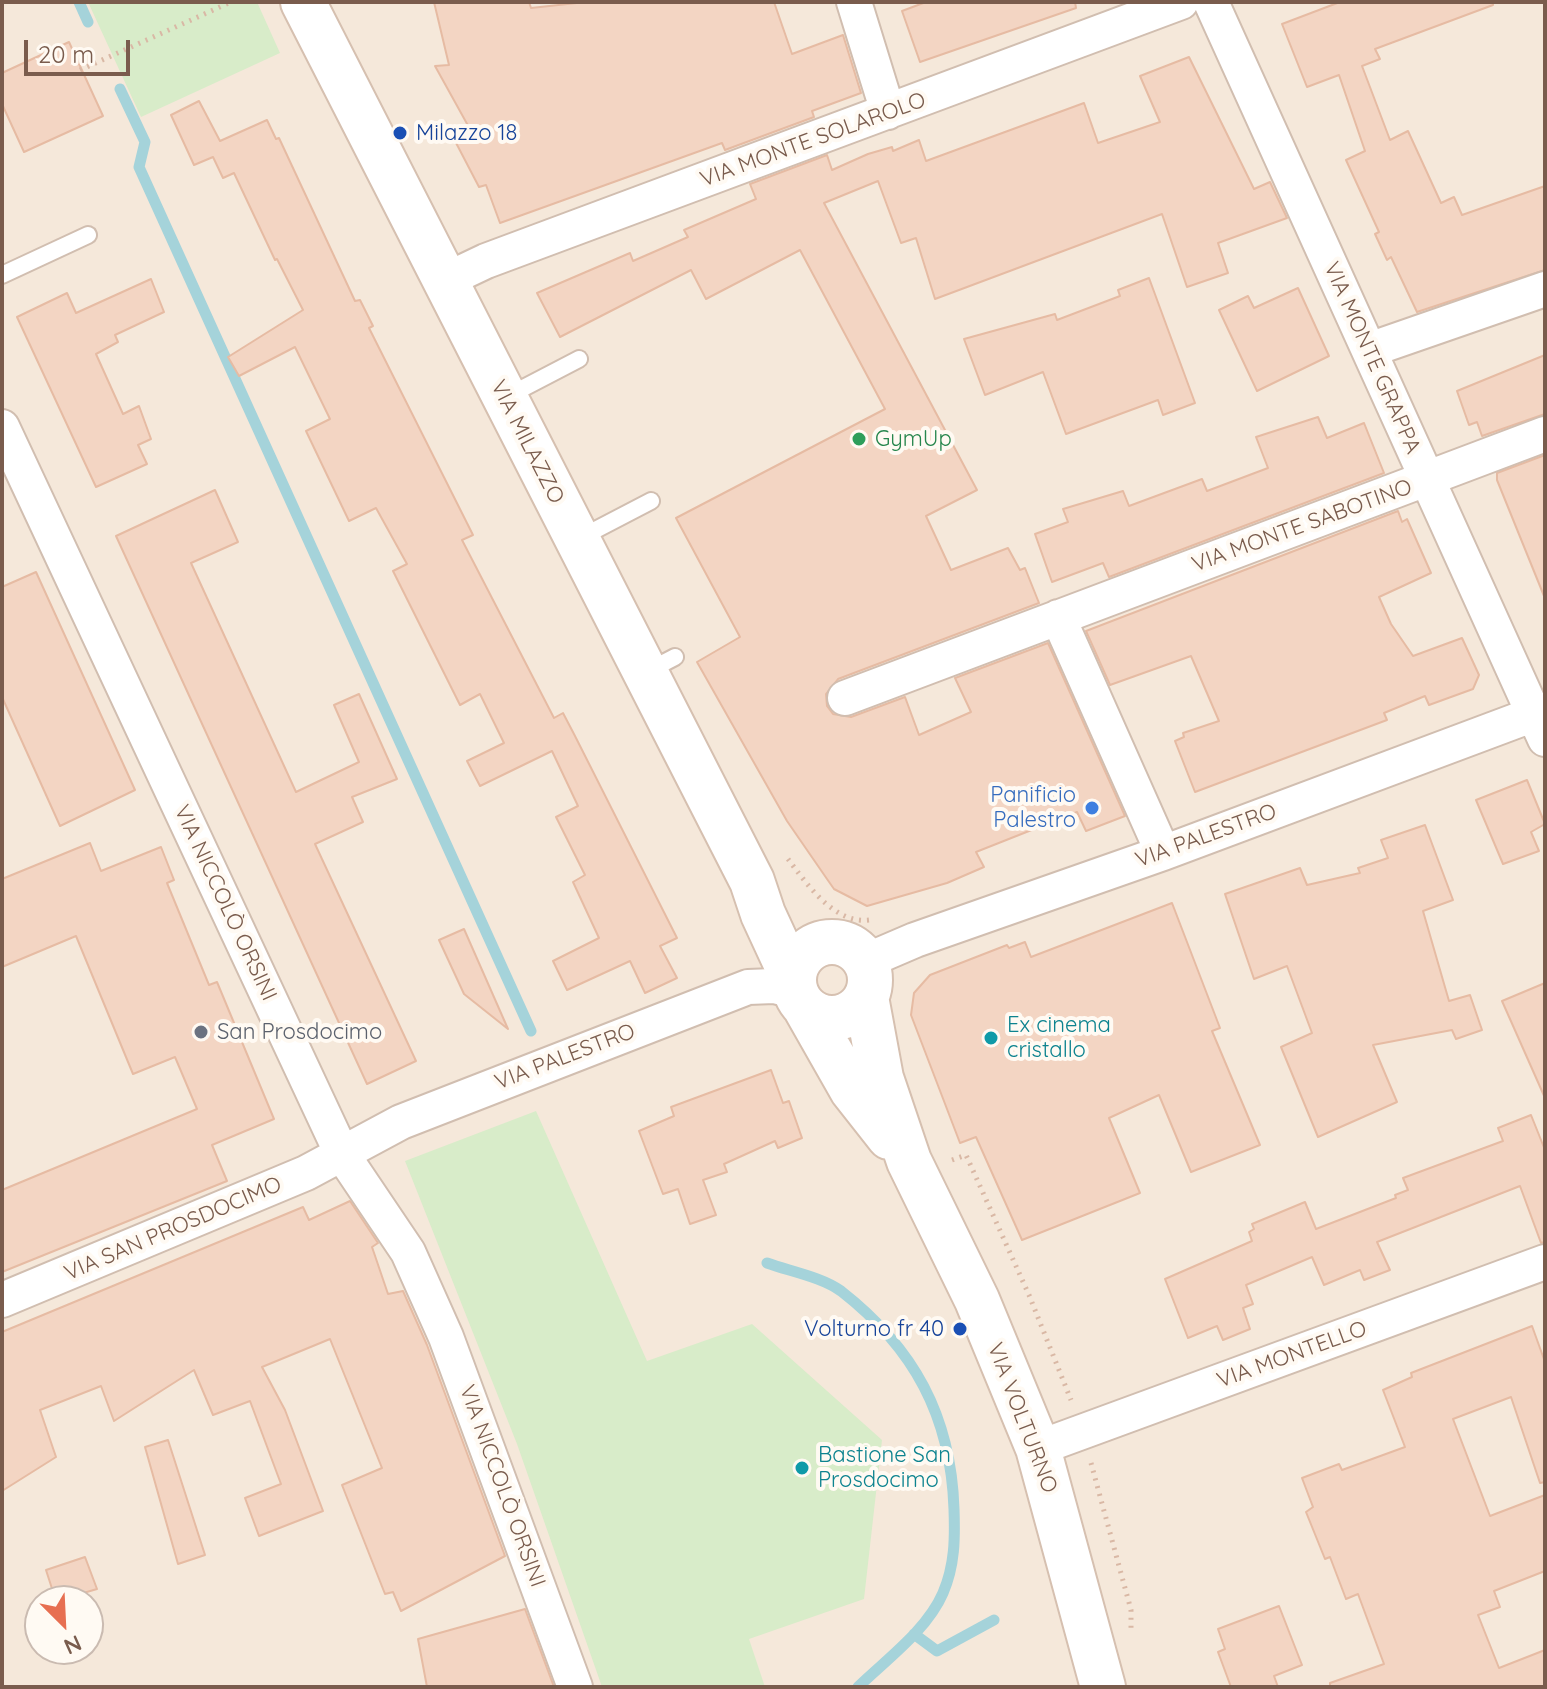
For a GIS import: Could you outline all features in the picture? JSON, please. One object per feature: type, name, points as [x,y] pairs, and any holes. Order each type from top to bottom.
[{"type":"main road","name":"VIA MILAZZO","points":[[303,2],[576,539],[660,664],[798,993]]},
{"type":"main road","name":"VIA MILAZZO","points":[[752,881],[856,967]]},
{"type":"main road","name":"VIA PALESTRO","points":[[811,948],[856,967],[846,1016],[832,1018],[798,993],[796,967],[811,948]]},
{"type":"main road","name":"VIA VOLTURNO","points":[[856,967],[881,1078],[927,1162],[977,1300],[1038,1448],[1103,1687]]},
{"type":"main road","name":"VIA VOLTURNO","points":[[798,993],[852,1090],[927,1162]]},
{"type":"street","points":[[854,2],[888,112]]},
{"type":"street","name":"VIA MONTE SOLAROLO","points":[[446,280],[486,261],[1181,2]]},
{"type":"street","name":"VIA MONTE GRAPPA","points":[[1211,2],[1426,480],[1541,721]]},
{"type":"street","points":[[1369,350],[1545,289]]},
{"type":"street","name":"VIA NICCOLÒ ORSINI","points":[[2,427],[342,1154],[408,1252],[491,1451],[575,1687]]},
{"type":"street","name":"VIA MONTE SABOTINO","points":[[845,698],[1545,434]]},
{"type":"street","points":[[1058,617],[1163,853]]},
{"type":"street","name":"VIA PALESTRO","points":[[856,967],[969,920],[1541,721]]},
{"type":"street","name":"VIA PALESTRO","points":[[342,1154],[415,1116],[748,987],[774,986],[798,993]]},
{"type":"street","name":"VIA SAN PROSDOCIMO","points":[[2,1300],[139,1245],[342,1154]]},
{"type":"street","name":"VIA MONTELLO","points":[[1038,1448],[1545,1262]]},
{"type":"lane","points":[[2,275],[88,235]]},
{"type":"lane","points":[[505,397],[579,359]]},
{"type":"lane","points":[[576,539],[651,501]]},
{"type":"path","points":[[80,70],[231,2]]},
{"type":"path","points":[[804,880],[833,910],[862,921],[878,919]]},
{"type":"path","points":[[927,1162],[966,1155],[1035,1309],[1070,1400]]},
{"type":"path","points":[[1092,1468],[1131,1610],[1132,1637]]},
{"type":"shaded area","points":[[2,2],[1545,2],[1545,1687],[2,1687]]},
{"type":"green space","points":[[88,2],[257,2],[280,53],[141,117]]},
{"type":"green space","points":[[536,1111],[647,1361],[752,1324],[882,1440],[864,1599],[749,1639],[765,1687],[602,1687],[517,1444],[405,1161]]},
{"type":"building","points":[[434,2],[529,2],[531,8],[586,2],[774,2],[792,54],[843,35],[861,93],[812,111],[814,117],[725,150],[722,143],[500,223],[486,185],[479,187],[454,139],[471,131],[435,66],[449,65]]},
{"type":"building","points":[[926,2],[1075,2],[1076,8],[920,62],[902,11]]},
{"type":"building","points":[[1340,2],[1493,2],[1493,5],[1375,49],[1380,59],[1362,66],[1390,140],[1408,131],[1441,203],[1454,197],[1462,215],[1545,186],[1545,270],[1417,312],[1391,257],[1387,260],[1375,234],[1379,232],[1346,160],[1365,151],[1339,75],[1307,87],[1282,24]]},
{"type":"building","points":[[69,42],[103,116],[24,152],[2,104],[2,73]]},
{"type":"building","points":[[1189,57],[1254,189],[1270,182],[1287,218],[1218,243],[1228,273],[1187,287],[1162,214],[935,299],[916,238],[901,243],[878,181],[824,203],[977,490],[926,516],[951,570],[1008,548],[1020,570],[1025,568],[1039,603],[838,679],[826,694],[827,706],[833,714],[851,717],[905,697],[919,735],[971,712],[955,678],[1048,643],[1125,816],[1086,831],[1077,812],[976,852],[984,867],[947,883],[867,906],[834,889],[827,879],[787,821],[697,662],[740,637],[676,518],[885,409],[800,250],[706,299],[691,270],[560,337],[537,293],[630,253],[633,261],[688,237],[684,230],[756,199],[750,184],[827,155],[832,170],[868,154],[892,147],[893,151],[919,140],[926,161],[1084,103],[1098,143],[1160,122],[1140,76]]},
{"type":"building","points":[[199,101],[220,141],[267,120],[276,139],[279,138],[355,301],[360,300],[373,326],[369,328],[473,535],[462,540],[554,718],[563,713],[677,938],[660,946],[677,978],[645,993],[630,961],[567,990],[553,961],[599,938],[573,882],[585,875],[556,817],[578,806],[552,751],[480,786],[467,761],[504,743],[480,694],[460,705],[393,571],[407,564],[376,508],[349,521],[306,431],[330,419],[295,347],[239,376],[228,357],[303,310],[275,260],[234,173],[223,178],[213,157],[194,165],[171,115]]},
{"type":"building","points":[[1149,278],[1195,403],[1163,415],[1158,400],[1066,434],[1043,372],[985,395],[964,339],[1055,314],[1057,320],[1120,296],[1118,290]]},
{"type":"building","points":[[151,279],[164,312],[115,335],[118,342],[96,354],[123,414],[139,406],[151,439],[138,445],[147,464],[96,487],[17,317],[67,293],[76,313]]},
{"type":"building","points":[[1298,288],[1329,356],[1257,391],[1219,310],[1248,296],[1254,308]]},
{"type":"building","points":[[1545,355],[1545,414],[1482,436],[1477,422],[1469,425],[1457,391]]},
{"type":"building","points":[[1318,417],[1327,438],[1364,423],[1384,473],[1109,577],[1103,563],[1052,582],[1035,534],[1068,522],[1063,509],[1123,491],[1129,506],[1202,479],[1207,491],[1268,468],[1256,437]]},
{"type":"building","points":[[1545,455],[1544,596],[1497,480],[1497,473]]},
{"type":"building","points":[[215,490],[238,542],[191,563],[296,792],[359,762],[334,705],[359,694],[397,779],[352,797],[363,822],[315,844],[416,1061],[367,1084],[116,536]]},
{"type":"building","points":[[1398,511],[1402,522],[1407,519],[1431,573],[1379,597],[1391,624],[1413,656],[1462,638],[1479,675],[1473,689],[1429,705],[1425,696],[1384,713],[1387,720],[1195,792],[1175,741],[1184,737],[1183,733],[1219,721],[1191,656],[1110,685],[1086,631]]},
{"type":"building","points":[[36,572],[135,790],[60,826],[2,697],[2,587]]},
{"type":"building","points":[[1527,780],[1545,824],[1531,832],[1539,851],[1503,864],[1476,800]]},
{"type":"building","points":[[1425,825],[1453,900],[1423,911],[1449,1001],[1470,995],[1482,1030],[1456,1039],[1452,1030],[1373,1045],[1397,1102],[1318,1137],[1281,1047],[1312,1033],[1287,966],[1254,979],[1225,894],[1300,868],[1307,885],[1360,873],[1358,868],[1388,858],[1381,840]]},
{"type":"building","points":[[90,843],[101,871],[161,847],[174,880],[167,883],[209,985],[217,982],[274,1119],[212,1145],[227,1181],[2,1272],[2,1190],[197,1109],[175,1057],[133,1074],[76,936],[2,967],[2,879]]},
{"type":"building","points":[[1172,903],[1220,1028],[1212,1031],[1260,1145],[1191,1172],[1159,1095],[1109,1118],[1140,1193],[1022,1240],[976,1137],[960,1143],[911,1015],[914,993],[930,975],[1007,945],[1009,948],[1025,942],[1031,957]]},
{"type":"building","points":[[464,929],[508,1029],[464,994],[439,940]]},
{"type":"building","points":[[1545,983],[1545,1098],[1502,1001]]},
{"type":"building","points":[[771,1070],[783,1103],[789,1101],[802,1138],[778,1148],[775,1141],[724,1164],[727,1172],[703,1180],[716,1215],[690,1224],[678,1189],[663,1194],[639,1131],[674,1116],[671,1107]]},
{"type":"building","points":[[1531,1115],[1545,1150],[1545,1242],[1541,1243],[1520,1186],[1377,1242],[1390,1270],[1364,1280],[1360,1270],[1324,1285],[1312,1257],[1246,1285],[1253,1304],[1243,1308],[1250,1329],[1223,1340],[1217,1326],[1188,1338],[1165,1279],[1252,1241],[1249,1232],[1254,1229],[1252,1224],[1305,1202],[1316,1229],[1396,1198],[1395,1195],[1408,1190],[1403,1178],[1503,1141],[1498,1128]]},
{"type":"building","points":[[350,1201],[378,1243],[372,1247],[388,1294],[403,1291],[427,1345],[505,1556],[401,1611],[393,1592],[385,1594],[342,1485],[382,1468],[330,1339],[262,1367],[285,1410],[323,1511],[259,1536],[245,1498],[281,1484],[250,1401],[213,1415],[194,1370],[114,1421],[101,1386],[40,1410],[56,1457],[2,1491],[2,1332],[303,1207],[309,1220]]},
{"type":"building","points":[[1532,1326],[1545,1362],[1545,1482],[1540,1483],[1511,1397],[1453,1419],[1490,1516],[1545,1495],[1545,1571],[1494,1591],[1500,1607],[1478,1615],[1499,1668],[1545,1650],[1545,1687],[1330,1687],[1330,1683],[1384,1664],[1358,1594],[1346,1599],[1330,1557],[1325,1559],[1306,1512],[1313,1507],[1302,1478],[1339,1464],[1342,1470],[1405,1447],[1383,1390],[1412,1377],[1411,1373]]},
{"type":"building","points":[[168,1440],[205,1555],[178,1564],[145,1447]]},
{"type":"building","points":[[85,1557],[96,1585],[51,1585],[46,1570]]},
{"type":"building","points":[[1279,1606],[1302,1665],[1274,1676],[1278,1687],[1231,1687],[1218,1652],[1225,1649],[1218,1629]]},
{"type":"building","points":[[525,1609],[554,1687],[427,1687],[418,1639]]},
{"type":"waterway","points":[[79,2],[88,22]]},
{"type":"waterway","points":[[120,89],[145,142],[139,167],[531,1031]]},
{"type":"waterway","points":[[767,1263],[833,1286],[867,1313],[889,1336],[924,1386],[945,1444],[954,1520],[953,1551],[947,1583],[936,1607],[917,1632],[858,1687]]},
{"type":"waterway","points":[[914,1634],[937,1651],[994,1620]]},
{"type":"place","name":"Milazzo 18","points":[[400,133]]},
{"type":"place","name":"GymUp","points":[[859,439]]},
{"type":"place","name":"Panificio Palestro","points":[[1092,808]]},
{"type":"place","name":"San Prosdocimo","points":[[201,1032]]},
{"type":"place","name":"Ex cinema cristallo","points":[[991,1038]]},
{"type":"place","name":"Volturno fr 40","points":[[960,1329]]},
{"type":"place","name":"Bastione San Prosdocimo","points":[[802,1468]]}]
